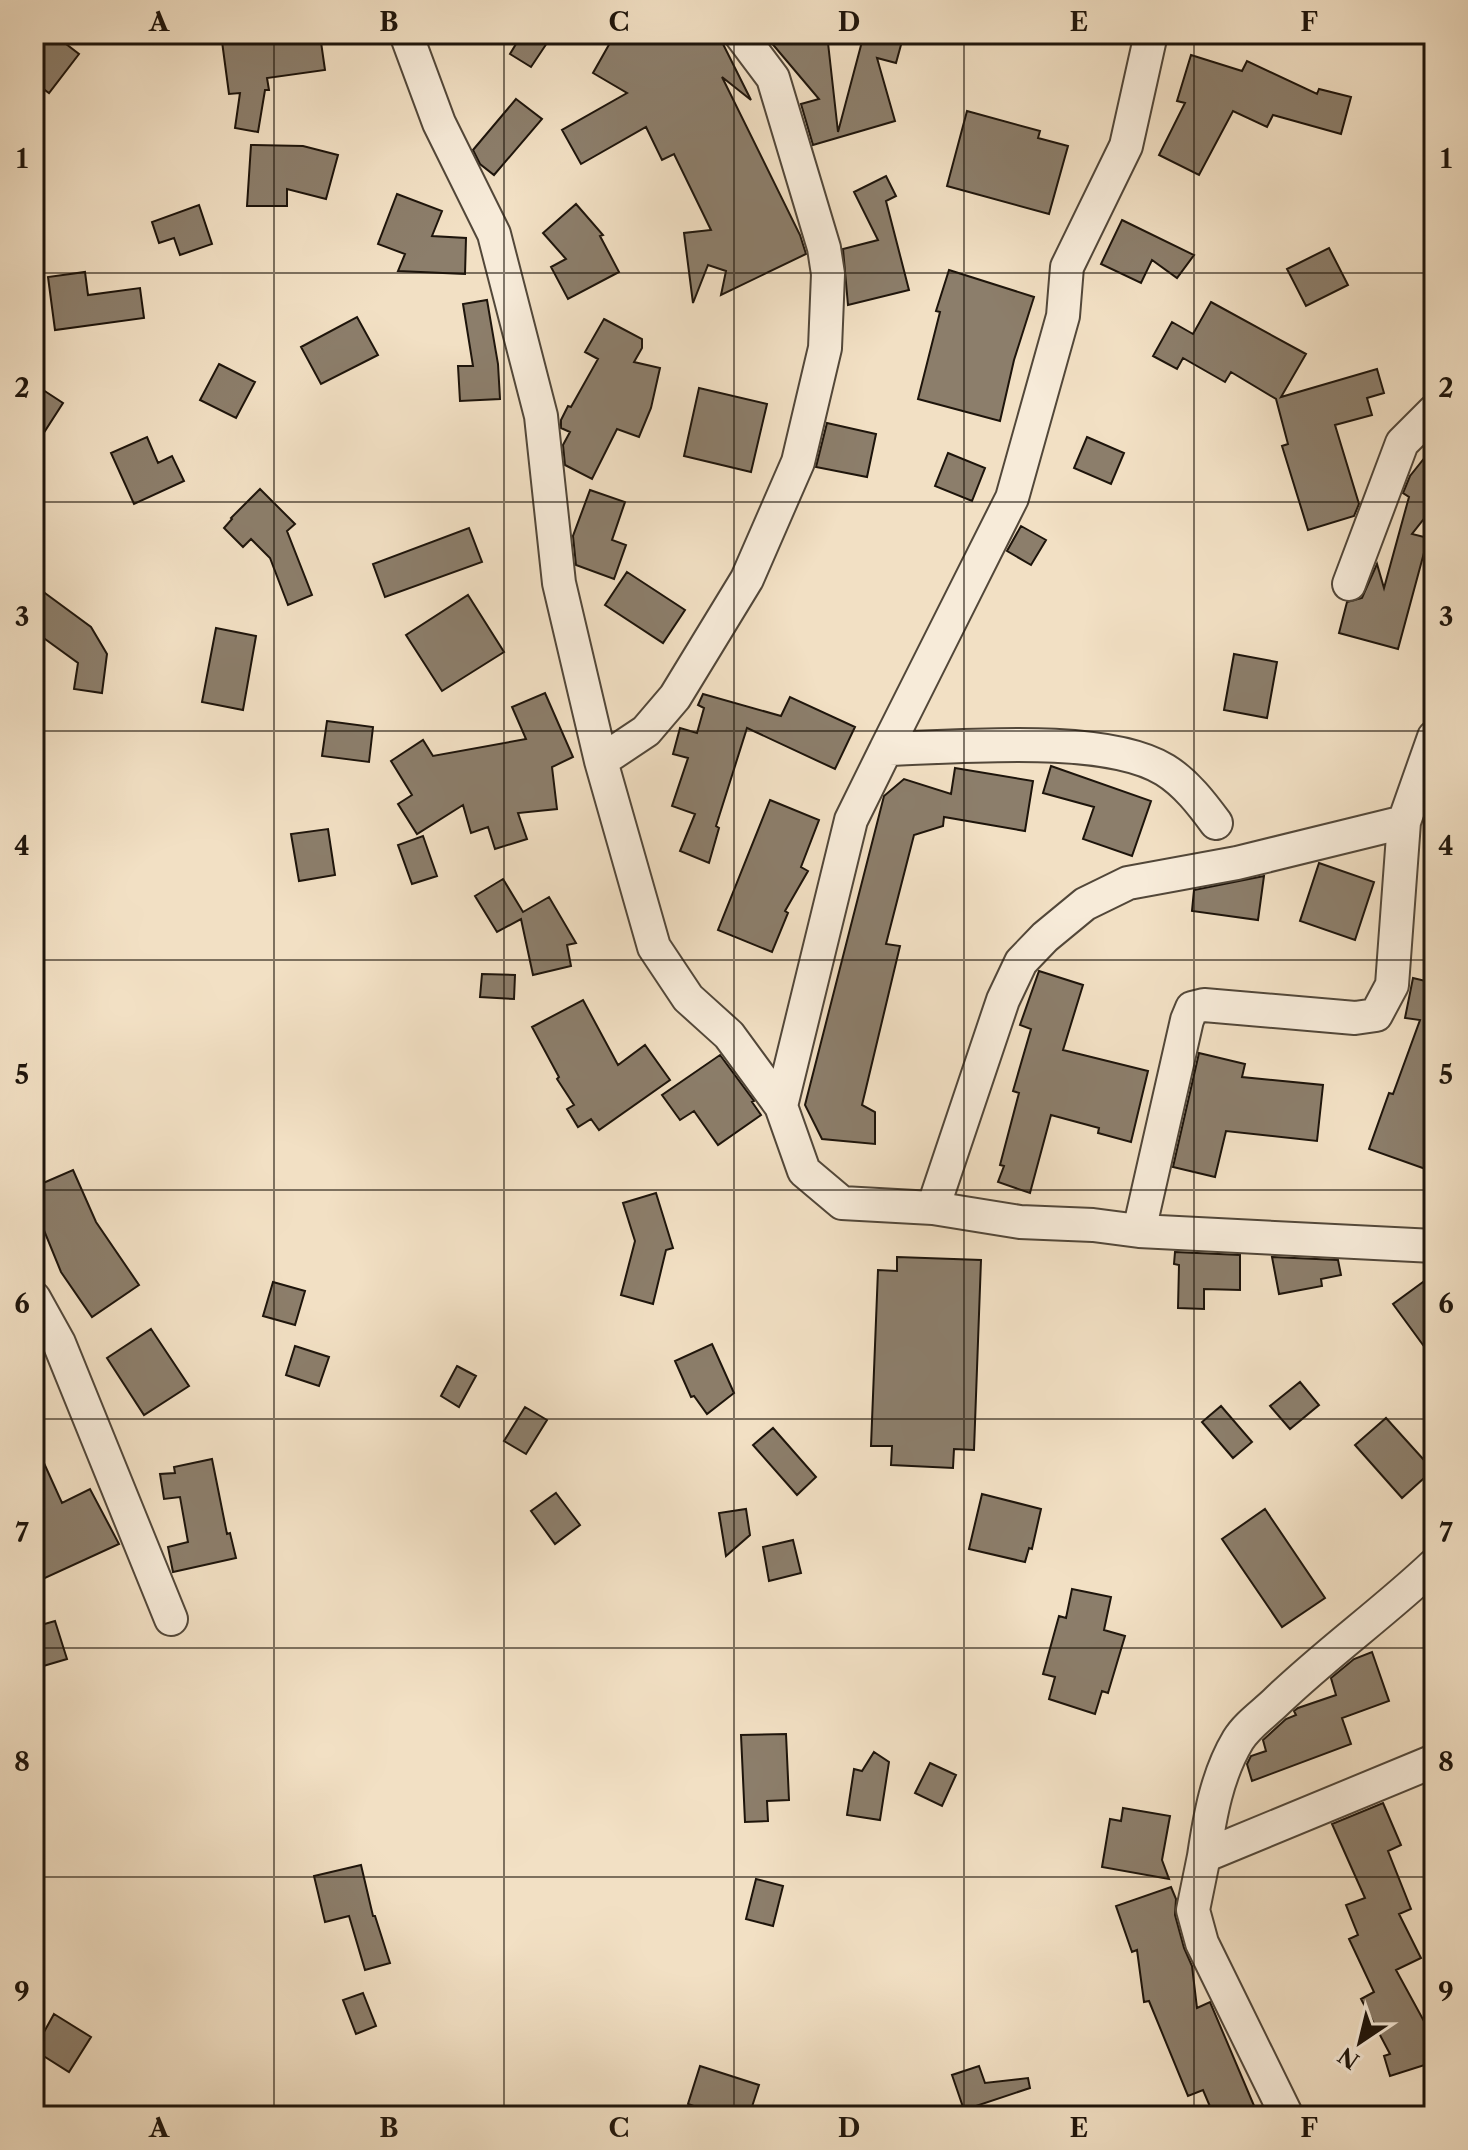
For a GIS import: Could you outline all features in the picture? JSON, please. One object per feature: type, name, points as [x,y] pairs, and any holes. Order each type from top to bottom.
[{"type":"street","points":[[406,34],[439,123],[494,234],[541,416],[559,583],[601,761],[654,947],[688,998],[729,1035],[781,1106],[804,1171],[842,1203],[933,1208],[1020,1222],[1093,1225],[1139,1231],[1434,1246]]},
{"type":"street","points":[[601,761],[646,731],[675,697],[747,579],[798,462],[825,348],[828,274],[824,248],[773,78],[740,34]]},
{"type":"street","points":[[781,1106],[851,820],[1012,498],[1063,316],[1067,267],[1126,146],[1151,34]]},
{"type":"street","points":[[1349,584],[1402,443],[1434,411]]},
{"type":"street","points":[[1139,1231],[1192,1008],[1204,1005],[1355,1018],[1376,1015],[1392,985],[1404,822],[1434,737]]},
{"type":"street","points":[[886,749],[1010,746],[1111,749],[1165,770],[1196,796],[1216,823]]},
{"type":"street","points":[[933,1208],[1003,1000],[1021,962],[1045,937],[1085,904],[1128,883],[1237,863],[1404,822]]},
{"type":"street","points":[[34,1298],[59,1343],[171,1619]]},
{"type":"street","points":[[1287,2116],[1202,1943],[1193,1910],[1208,1829],[1225,1765],[1240,1736],[1317,1662],[1434,1565]]},
{"type":"street","points":[[1204,1856],[1434,1761]]},
{"type":"building","points":[[40,34],[53,34],[79,54],[49,93],[34,82],[34,42]]},
{"type":"building","points":[[221,34],[258,34],[259,43],[320,35],[325,70],[267,78],[269,90],[265,90],[258,132],[235,128],[240,93],[229,94]]},
{"type":"building","points":[[522,34],[553,34],[531,67],[510,54]]},
{"type":"building","points":[[615,34],[718,34],[751,100],[722,77],[800,235],[806,254],[721,295],[726,271],[708,265],[693,303],[684,233],[711,230],[674,154],[662,160],[646,127],[581,164],[562,130],[627,93],[593,73]]},
{"type":"building","points":[[764,34],[827,34],[838,132],[864,34],[904,34],[896,63],[877,58],[895,121],[813,145],[801,104],[819,99]]},
{"type":"building","points":[[1191,55],[1242,71],[1247,61],[1317,94],[1319,89],[1351,97],[1341,134],[1273,115],[1267,127],[1233,111],[1199,175],[1159,155],[1185,103],[1177,101]]},
{"type":"building","points":[[516,99],[542,119],[494,175],[480,164],[473,150]]},
{"type":"building","points":[[967,111],[1040,131],[1038,138],[1068,146],[1049,214],[947,186]]},
{"type":"building","points":[[251,145],[303,146],[338,155],[326,199],[287,189],[287,206],[247,206]]},
{"type":"building","points":[[886,176],[896,196],[886,201],[909,290],[848,305],[843,249],[878,240],[854,192]]},
{"type":"building","points":[[397,194],[442,211],[432,236],[466,238],[465,274],[398,271],[405,254],[378,244]]},
{"type":"building","points":[[576,204],[603,235],[600,236],[619,272],[568,299],[551,267],[566,259],[543,233]]},
{"type":"building","points":[[199,205],[212,244],[180,255],[174,238],[159,243],[152,222]]},
{"type":"building","points":[[1122,220],[1194,255],[1177,278],[1152,260],[1141,283],[1101,264]]},
{"type":"building","points":[[1329,248],[1348,285],[1306,306],[1287,269]]},
{"type":"building","points":[[949,270],[1034,297],[1014,360],[1000,421],[918,399],[940,312],[936,311]]},
{"type":"building","points":[[85,272],[88,295],[140,288],[144,318],[55,330],[48,277]]},
{"type":"building","points":[[487,300],[498,364],[500,399],[460,401],[458,366],[473,366],[463,304]]},
{"type":"building","points":[[1211,302],[1306,354],[1281,397],[1377,369],[1384,393],[1367,398],[1372,415],[1335,425],[1359,504],[1354,516],[1308,530],[1282,446],[1288,444],[1276,399],[1231,372],[1225,382],[1183,358],[1177,369],[1153,356],[1172,322],[1193,334]]},
{"type":"building","points":[[357,317],[378,355],[321,384],[301,347]]},
{"type":"building","points":[[604,319],[642,339],[642,348],[634,362],[660,368],[651,408],[639,437],[617,429],[592,479],[565,465],[563,445],[570,432],[561,428],[561,420],[598,359],[585,352]]},
{"type":"building","points":[[219,364],[255,382],[236,418],[200,400]]},
{"type":"building","points":[[34,384],[63,403],[34,448]]},
{"type":"building","points":[[699,388],[767,404],[751,472],[684,456]]},
{"type":"building","points":[[827,423],[876,434],[867,477],[816,467]]},
{"type":"building","points":[[147,437],[158,463],[172,456],[184,481],[134,504],[111,453]]},
{"type":"building","points":[[1087,437],[1124,453],[1111,484],[1074,468]]},
{"type":"building","points":[[1434,446],[1434,506],[1412,534],[1428,538],[1398,649],[1339,633],[1347,602],[1362,598],[1377,564],[1384,588],[1409,497],[1403,493],[1410,476]]},
{"type":"building","points":[[948,453],[985,468],[972,501],[935,486]]},
{"type":"building","points":[[260,489],[295,524],[287,531],[312,595],[288,605],[270,558],[251,539],[243,547],[224,528]]},
{"type":"building","points":[[590,490],[625,502],[612,540],[626,545],[614,579],[576,565],[573,536]]},
{"type":"building","points":[[1021,526],[1046,540],[1031,565],[1007,551]]},
{"type":"building","points":[[469,528],[482,562],[385,597],[373,564]]},
{"type":"building","points":[[627,572],[685,610],[663,643],[605,605]]},
{"type":"building","points":[[34,585],[91,627],[107,654],[102,693],[74,689],[78,663],[34,631]]},
{"type":"building","points":[[468,595],[504,652],[442,691],[406,635]]},
{"type":"building","points":[[216,628],[256,636],[243,710],[202,702]]},
{"type":"building","points":[[1234,654],[1277,662],[1267,718],[1224,710]]},
{"type":"building","points":[[545,693],[573,757],[552,767],[557,809],[518,813],[527,839],[495,849],[488,827],[471,833],[463,805],[417,834],[398,804],[412,795],[391,761],[423,740],[433,756],[526,739],[512,707]]},
{"type":"building","points":[[703,694],[781,716],[790,697],[855,727],[835,769],[747,728],[716,826],[719,828],[709,863],[680,851],[695,814],[672,806],[688,758],[673,754],[680,728],[697,733],[704,708],[698,705]]},
{"type":"building","points":[[327,721],[373,727],[369,762],[322,756]]},
{"type":"building","points":[[1051,766],[1151,801],[1132,856],[1083,839],[1094,807],[1043,793]]},
{"type":"building","points":[[955,768],[1033,781],[1025,831],[944,817],[943,826],[914,835],[886,944],[900,946],[862,1105],[875,1112],[875,1144],[822,1139],[805,1105],[884,796],[904,779],[951,794]]},
{"type":"building","points":[[770,800],[819,820],[801,867],[808,871],[785,911],[788,913],[772,952],[718,930]]},
{"type":"building","points":[[328,829],[335,875],[299,881],[291,834]]},
{"type":"building","points":[[423,836],[437,876],[412,884],[398,845]]},
{"type":"building","points":[[1319,863],[1374,882],[1355,940],[1300,921]]},
{"type":"building","points":[[1264,876],[1258,920],[1192,911],[1194,890]]},
{"type":"building","points":[[503,879],[523,912],[549,897],[576,943],[567,945],[571,966],[533,975],[521,919],[497,932],[475,896]]},
{"type":"building","points":[[1039,971],[1083,985],[1063,1050],[1148,1071],[1131,1142],[1098,1133],[1099,1128],[1051,1115],[1030,1193],[998,1182],[1019,1093],[1013,1091],[1031,1029],[1020,1025]]},
{"type":"building","points":[[482,974],[515,975],[514,999],[480,997]]},
{"type":"building","points":[[1413,978],[1434,983],[1434,1091],[1426,1114],[1434,1117],[1434,1172],[1369,1149],[1420,1020],[1405,1018]]},
{"type":"building","points":[[583,1000],[618,1065],[645,1045],[670,1080],[599,1130],[591,1119],[578,1127],[567,1109],[574,1105],[557,1079],[559,1077],[532,1027]]},
{"type":"building","points":[[1199,1053],[1245,1064],[1242,1077],[1323,1085],[1317,1141],[1226,1131],[1215,1177],[1173,1167]]},
{"type":"building","points":[[720,1055],[761,1115],[718,1145],[694,1111],[680,1120],[662,1095]]},
{"type":"building","points":[[73,1170],[96,1222],[139,1285],[92,1317],[61,1272],[34,1206],[34,1187]]},
{"type":"building","points":[[656,1193],[673,1248],[666,1250],[653,1304],[621,1295],[635,1241],[623,1203]]},
{"type":"building","points":[[1175,1252],[1240,1255],[1240,1290],[1204,1289],[1204,1309],[1178,1308],[1179,1265],[1174,1264]]},
{"type":"building","points":[[897,1257],[981,1260],[974,1450],[954,1449],[953,1468],[891,1465],[892,1446],[871,1446],[878,1270],[897,1271]]},
{"type":"building","points":[[1272,1257],[1338,1260],[1341,1275],[1321,1279],[1322,1286],[1279,1294]]},
{"type":"building","points":[[1434,1274],[1434,1360],[1393,1304]]},
{"type":"building","points":[[273,1282],[305,1291],[295,1325],[263,1316]]},
{"type":"building","points":[[151,1329],[189,1386],[144,1415],[107,1358]]},
{"type":"building","points":[[712,1344],[734,1393],[707,1414],[694,1396],[691,1397],[675,1361]]},
{"type":"building","points":[[295,1346],[329,1357],[319,1386],[286,1375]]},
{"type":"building","points":[[457,1366],[476,1376],[459,1407],[441,1396]]},
{"type":"building","points":[[1300,1382],[1319,1405],[1290,1429],[1270,1406]]},
{"type":"building","points":[[1221,1406],[1252,1442],[1233,1458],[1202,1422]]},
{"type":"building","points":[[525,1407],[547,1420],[526,1454],[504,1441]]},
{"type":"building","points":[[1386,1418],[1433,1470],[1402,1498],[1355,1445]]},
{"type":"building","points":[[773,1428],[816,1477],[797,1495],[753,1445]]},
{"type":"building","points":[[34,1441],[62,1503],[90,1489],[119,1544],[34,1583]]},
{"type":"building","points":[[212,1459],[227,1534],[230,1533],[236,1558],[173,1572],[168,1547],[188,1542],[180,1497],[164,1499],[160,1474],[175,1473],[174,1467]]},
{"type":"building","points":[[556,1493],[580,1525],[555,1544],[531,1511]]},
{"type":"building","points":[[982,1494],[1041,1509],[1032,1549],[1029,1548],[1025,1562],[969,1549]]},
{"type":"building","points":[[746,1509],[750,1535],[726,1556],[719,1513]]},
{"type":"building","points":[[1265,1509],[1325,1598],[1282,1627],[1222,1539]]},
{"type":"building","points":[[793,1540],[801,1573],[769,1581],[763,1547]]},
{"type":"building","points":[[1072,1589],[1111,1597],[1104,1630],[1125,1636],[1108,1693],[1102,1691],[1095,1714],[1049,1699],[1055,1677],[1043,1674],[1059,1616],[1066,1618]]},
{"type":"building","points":[[55,1621],[67,1659],[40,1667],[34,1646],[34,1627]]},
{"type":"building","points":[[1372,1652],[1389,1701],[1342,1718],[1351,1744],[1252,1781],[1247,1764],[1251,1756],[1266,1751],[1263,1740],[1286,1719],[1296,1715],[1294,1711],[1298,1708],[1336,1695],[1331,1678],[1354,1659]]},
{"type":"building","points":[[786,1734],[789,1800],[767,1801],[768,1821],[745,1822],[741,1735]]},
{"type":"building","points":[[874,1752],[889,1762],[880,1820],[847,1815],[854,1769],[862,1771]]},
{"type":"building","points":[[930,1763],[956,1775],[942,1806],[915,1793]]},
{"type":"building","points":[[1383,1803],[1401,1845],[1388,1851],[1411,1909],[1399,1914],[1421,1958],[1396,1970],[1431,2034],[1427,2036],[1434,2059],[1434,2062],[1390,2076],[1384,2056],[1390,2054],[1361,1999],[1374,1992],[1349,1939],[1358,1935],[1346,1905],[1365,1898],[1332,1824]]},
{"type":"building","points":[[1123,1808],[1170,1816],[1162,1860],[1169,1879],[1102,1867],[1110,1819],[1121,1821]]},
{"type":"building","points":[[361,1865],[373,1916],[390,1963],[365,1970],[349,1916],[325,1922],[314,1876]]},
{"type":"building","points":[[756,1879],[783,1886],[773,1926],[746,1919]]},
{"type":"building","points":[[1171,1887],[1176,1899],[1175,1915],[1192,1966],[1197,2008],[1210,2002],[1255,2108],[1235,2116],[1214,2116],[1203,2090],[1188,2096],[1149,2001],[1144,2002],[1137,1950],[1132,1952],[1116,1906]]},
{"type":"building","points":[[363,1993],[376,2026],[356,2034],[343,2000]]},
{"type":"building","points":[[54,2014],[91,2037],[69,2072],[34,2050]]},
{"type":"building","points":[[700,2066],[759,2085],[749,2116],[704,2116],[705,2110],[688,2104]]},
{"type":"building","points":[[979,2066],[985,2083],[1028,2078],[1030,2088],[964,2110],[952,2075]]}]
